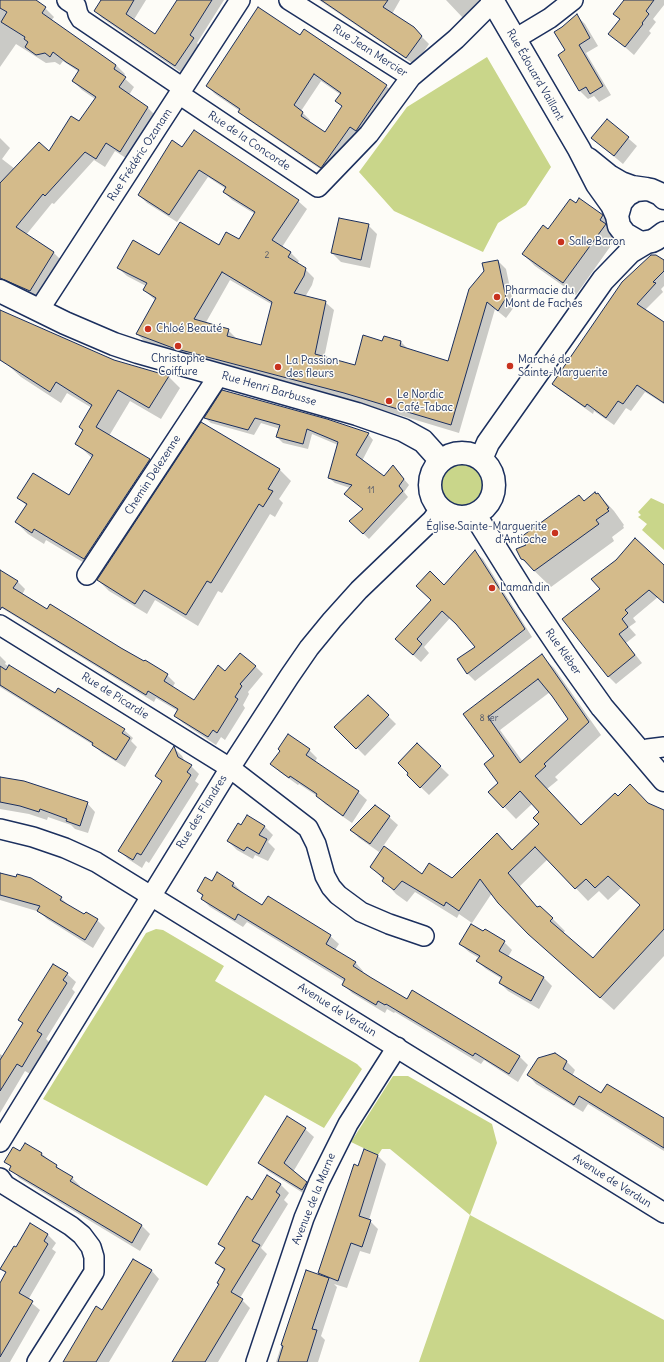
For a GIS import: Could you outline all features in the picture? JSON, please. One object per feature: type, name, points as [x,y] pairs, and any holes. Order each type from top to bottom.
[{"type":"street","name":"Rue Frédéric Ozanam","points":[[39,310],[240,0]]},
{"type":"street","name":"Rue Jean Mercier","points":[[289,0],[411,77],[369,134],[318,187]]},
{"type":"street","points":[[515,40],[550,18],[573,0]]},
{"type":"street","points":[[411,77],[456,39],[492,1]]},
{"type":"street","name":"Rue Édouard Vaillant","points":[[492,1],[579,149],[591,174],[612,205],[624,234],[637,242],[659,237]]},
{"type":"street","name":"Rue de la Concorde","points":[[73,2],[81,19],[318,187]]},
{"type":"street","name":"Rue Édouard Vaillant","points":[[579,149],[595,165],[616,180],[659,196]]},
{"type":"street","points":[[603,280],[617,248],[619,235],[619,206],[627,195],[636,190],[659,196]]},
{"type":"street","points":[[481,459],[488,442],[603,280],[630,252],[659,237]]},
{"type":"street","name":"Rue Henri Barbusse","points":[[0,291],[114,344],[357,414],[403,430],[423,441],[441,461]]},
{"type":"street","name":"Chemin Delezenne","points":[[86,576],[219,375]]},
{"type":"street","points":[[461,453],[471,454],[481,459],[488,466],[493,476],[494,491],[488,505],[475,515],[465,517],[449,515],[440,509],[434,500],[430,485],[434,470],[441,461],[450,456],[461,453]]},
{"type":"street","name":"Rue des Flandres","points":[[0,1142],[230,768],[271,704],[314,642],[359,590],[432,520],[440,509]]},
{"type":"street","name":"Rue Kléber","points":[[475,515],[528,600],[602,707],[664,780]]},
{"type":"street","name":"Rue de Picardie","points":[[0,625],[230,768],[308,828],[316,844],[325,876],[331,887],[338,895],[361,912],[388,924],[424,936]]},
{"type":"street","points":[[640,753],[648,749],[664,747]]},
{"type":"street","name":"Avenue de Verdun","points":[[0,828],[39,839],[90,860],[152,896],[664,1213]]},
{"type":"street","name":"Avenue de la Marne","points":[[256,1362],[304,1218],[318,1182],[348,1124],[397,1047]]},
{"type":"street","points":[[0,1178],[5,1185],[71,1226],[82,1235],[91,1247],[94,1257],[94,1272],[38,1362]]},
{"type":"green space","points":[[487,57],[551,167],[526,205],[498,223],[483,252],[394,211],[359,172],[407,107]]},
{"type":"green space","points":[[463,462],[475,466],[481,472],[485,484],[481,496],[475,502],[463,506],[451,502],[445,496],[441,484],[445,472],[451,466]]},
{"type":"green space","points":[[651,498],[664,504],[664,550],[642,530],[647,524],[638,517],[641,515],[638,512]]},
{"type":"green space","points":[[156,929],[163,930],[224,966],[215,981],[357,1064],[362,1069],[324,1128],[265,1095],[207,1186],[43,1099],[146,933]]},
{"type":"green space","points":[[393,1076],[408,1076],[492,1124],[497,1143],[470,1215],[390,1149],[382,1149],[378,1155],[351,1142]]},
{"type":"green space","points":[[470,1215],[664,1320],[664,1362],[419,1362]]},
{"type":"building","points":[[0,0],[36,0],[46,7],[42,13],[116,65],[114,69],[126,77],[119,87],[148,107],[120,152],[106,143],[96,159],[85,152],[45,196],[43,194],[16,227],[54,252],[30,291],[0,278],[0,183],[39,142],[49,151],[71,116],[79,121],[96,97],[72,81],[79,70],[53,52],[50,57],[45,53],[36,55],[25,47],[28,42],[24,39],[25,37],[1,22],[7,12],[0,8]]},
{"type":"building","points":[[101,0],[134,0],[126,14],[155,34],[177,0],[212,0],[190,35],[194,38],[175,66],[94,11]]},
{"type":"building","points":[[321,0],[388,0],[383,7],[414,27],[422,36],[406,58]]},
{"type":"building","points":[[624,0],[654,0],[646,11],[649,14],[642,23],[643,24],[625,47],[608,34],[620,19],[613,14]]},
{"type":"building","points":[[258,7],[300,35],[304,29],[387,85],[356,131],[350,127],[321,168],[238,112],[240,109],[206,86]],"holes":[[[314,74],[341,93],[335,101],[342,106],[325,132],[301,116],[303,112],[294,105]]]},
{"type":"building","points":[[577,14],[590,38],[579,45],[603,86],[590,94],[586,87],[579,91],[558,55],[565,50],[554,32]]},
{"type":"building","points":[[607,119],[629,137],[614,156],[591,138]]},
{"type":"building","points":[[194,130],[299,200],[272,240],[291,252],[288,257],[306,268],[304,276],[294,293],[326,301],[315,354],[355,365],[363,335],[382,341],[384,336],[401,341],[400,346],[448,361],[469,289],[484,271],[482,263],[498,260],[506,298],[498,311],[487,302],[451,425],[344,393],[173,348],[136,334],[156,298],[143,290],[147,283],[117,268],[133,240],[159,255],[180,222],[219,245],[226,232],[239,239],[255,212],[223,192],[226,187],[199,170],[169,215],[138,195],[172,140],[182,147]],"holes":[[[222,272],[272,302],[261,345],[227,336],[229,329],[194,319]]]},
{"type":"building","name":"Salle Baron","points":[[579,198],[603,215],[600,220],[606,224],[563,283],[522,254],[543,225],[548,229],[570,199],[576,203]]},
{"type":"building","points":[[339,218],[369,224],[361,260],[331,253]]},
{"type":"building","points":[[651,255],[656,255],[664,260],[664,271],[653,282],[656,283],[637,304],[664,322],[664,403],[637,385],[623,404],[618,401],[606,418],[587,404],[585,407],[552,384],[622,282]]},
{"type":"building","points":[[0,310],[114,360],[169,376],[149,408],[118,390],[96,427],[150,459],[84,559],[34,529],[32,533],[15,522],[27,504],[17,498],[33,473],[69,495],[93,455],[75,444],[83,430],[79,427],[92,405],[56,382],[50,392],[0,360]]},
{"type":"building","points":[[222,390],[327,419],[369,433],[356,455],[384,476],[393,465],[404,479],[399,486],[403,491],[363,534],[349,521],[363,509],[344,494],[352,485],[328,478],[338,442],[307,429],[303,444],[276,437],[280,425],[255,418],[248,430],[204,418]]},
{"type":"building","points":[[201,422],[280,469],[268,489],[273,491],[263,507],[259,504],[211,583],[207,581],[186,615],[144,590],[135,604],[97,580]]},
{"type":"building","name":"Église Sainte-Marguerite d'Antioche","points":[[595,492],[596,494],[598,493],[609,508],[607,509],[609,511],[596,520],[599,524],[534,571],[524,560],[521,559],[516,549],[526,545],[521,537],[579,495],[584,501]]},
{"type":"building","points":[[635,538],[664,565],[664,603],[649,590],[625,610],[628,613],[622,619],[628,627],[619,634],[635,655],[608,677],[562,619],[600,589],[591,579],[616,560]]},
{"type":"building","points":[[475,550],[525,629],[467,674],[457,659],[475,647],[456,624],[442,611],[417,639],[422,644],[413,655],[395,639],[431,600],[416,586],[430,571],[444,585]]},
{"type":"building","points":[[0,570],[18,581],[13,588],[47,609],[50,604],[121,648],[168,674],[164,681],[194,700],[218,665],[225,671],[240,653],[256,666],[240,684],[242,686],[235,697],[238,699],[217,733],[213,730],[208,737],[174,716],[178,709],[148,691],[146,695],[2,607],[0,610]]},
{"type":"building","points":[[542,654],[589,722],[544,764],[546,766],[535,776],[581,825],[615,793],[618,796],[630,784],[648,803],[664,810],[664,929],[600,998],[528,934],[498,903],[480,879],[459,911],[446,902],[444,906],[402,881],[394,890],[382,881],[384,878],[370,867],[384,846],[422,874],[429,863],[452,878],[497,833],[512,850],[539,824],[533,818],[539,812],[520,791],[503,808],[488,792],[498,783],[484,764],[494,756],[463,714]],"holes":[[[538,679],[568,719],[520,763],[488,717]],[[535,847],[575,889],[586,879],[595,888],[608,876],[640,905],[593,958],[550,921],[553,918],[540,906],[537,907],[508,873]]]},
{"type":"building","points":[[9,665],[55,693],[58,688],[125,729],[122,733],[130,738],[116,760],[92,745],[93,743],[0,685],[0,666],[6,670]]},
{"type":"building","points":[[368,695],[389,715],[356,749],[334,727]]},
{"type":"building","points":[[288,734],[310,749],[306,755],[359,791],[343,816],[316,796],[317,794],[290,776],[289,778],[270,764],[280,751],[278,749]]},
{"type":"building","points":[[417,743],[441,766],[420,788],[398,763]]},
{"type":"building","points":[[174,746],[178,757],[192,765],[187,772],[191,775],[141,855],[137,853],[133,860],[118,851],[162,781],[155,776]]},
{"type":"building","points":[[0,777],[24,781],[88,802],[80,826],[66,821],[67,819],[40,809],[39,812],[0,802]]},
{"type":"building","points":[[375,805],[390,816],[370,844],[350,830]]},
{"type":"building","points":[[247,815],[265,826],[259,835],[267,839],[259,854],[247,847],[244,851],[227,841],[238,823],[241,825]]},
{"type":"building","points":[[217,872],[234,883],[232,886],[262,905],[268,896],[331,935],[326,944],[356,962],[353,966],[370,977],[407,999],[412,990],[520,1056],[509,1074],[475,1053],[473,1056],[386,1004],[385,1005],[378,1001],[376,1005],[342,985],[345,979],[238,914],[235,920],[201,899],[203,895],[197,891],[205,877],[212,881]]},
{"type":"building","points":[[0,873],[16,877],[17,874],[31,878],[62,897],[60,900],[84,914],[86,912],[98,919],[85,940],[37,911],[40,906],[0,895]]},
{"type":"building","points":[[471,924],[483,931],[485,929],[505,941],[499,951],[544,977],[531,1001],[499,983],[502,977],[476,961],[480,956],[459,944]]},
{"type":"building","points":[[53,964],[68,973],[63,980],[67,983],[37,1031],[42,1034],[22,1067],[17,1064],[0,1091],[0,1060],[23,1023],[18,1020]]},
{"type":"building","points":[[555,1053],[567,1061],[563,1069],[601,1093],[607,1084],[664,1118],[664,1148],[579,1096],[574,1105],[527,1075],[538,1058]]},
{"type":"building","points":[[287,1116],[306,1128],[284,1163],[307,1182],[302,1190],[258,1163]]},
{"type":"building","points":[[25,1143],[42,1153],[41,1155],[57,1165],[56,1167],[73,1177],[70,1181],[142,1225],[132,1243],[9,1170],[11,1166],[4,1162],[13,1147],[20,1151]]},
{"type":"building","points":[[364,1149],[378,1155],[359,1216],[371,1220],[362,1247],[351,1243],[338,1281],[318,1273],[354,1164],[358,1166]]},
{"type":"building","points":[[267,1175],[281,1184],[276,1192],[280,1195],[252,1241],[260,1245],[231,1292],[243,1299],[205,1362],[172,1362],[219,1284],[217,1283],[225,1269],[215,1263],[225,1248],[218,1244],[247,1196],[252,1200]]},
{"type":"building","points":[[30,1223],[48,1234],[44,1241],[48,1244],[19,1293],[33,1301],[0,1357],[0,1283],[6,1272],[0,1269],[14,1246],[16,1247]]},
{"type":"building","points":[[133,1259],[152,1270],[96,1362],[63,1362],[96,1306],[102,1310]]},
{"type":"building","points":[[306,1270],[329,1278],[312,1329],[317,1330],[307,1362],[278,1362],[283,1346],[281,1345]]},
{"type":"place","name":"Salle Baron","points":[[561,242]]},
{"type":"place","name":"Pharmacie du Mont de Faches","points":[[497,297]]},
{"type":"place","name":"Chloé Beauté","points":[[148,329]]},
{"type":"place","name":"Christophe Coiffure","points":[[178,346]]},
{"type":"place","name":"Marché de Sainte-Marguerite","points":[[510,366]]},
{"type":"place","name":"La Passion des fleurs","points":[[278,367]]},
{"type":"place","name":"Le Nordic Café-Tabac","points":[[389,401]]},
{"type":"place","name":"Église Sainte-Marguerite d'Antioche","points":[[555,533]]},
{"type":"place","name":"Lamandin","points":[[492,588]]}]
